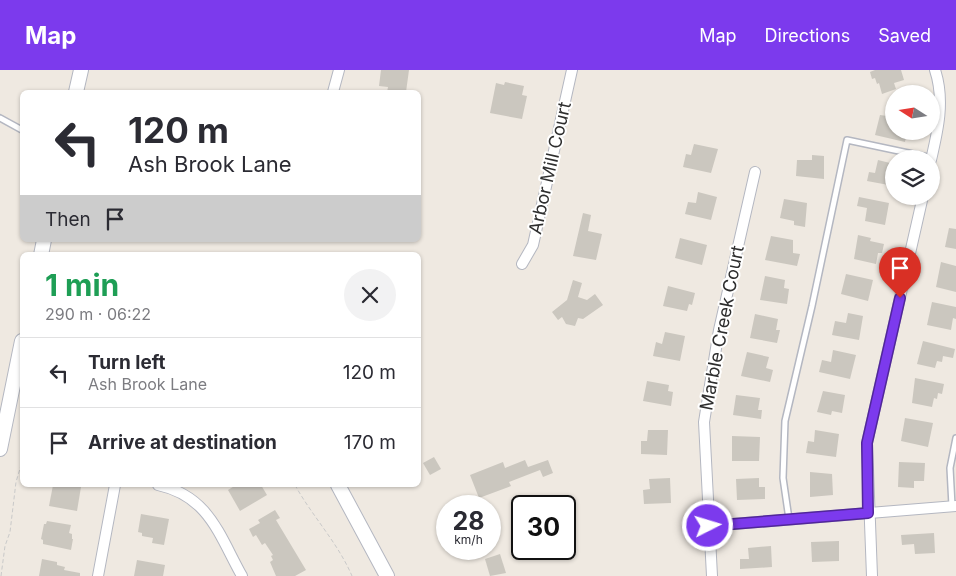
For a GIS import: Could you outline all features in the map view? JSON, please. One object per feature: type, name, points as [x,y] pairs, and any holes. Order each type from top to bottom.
[{"type":"street","points":[[76,90],[81,70]]},
{"type":"street","points":[[334,90],[339,70]]},
{"type":"street","name":"Arbor Mill Court","points":[[522,264],[533,245],[572,70]]},
{"type":"street","points":[[934,70],[939,83],[940,120],[934,150]]},
{"type":"street","name":"Marble Creek Court","points":[[712,576],[704,422],[718,330],[755,172]]},
{"type":"street","points":[[872,576],[868,513],[867,443],[921,205]]},
{"type":"street","points":[[0,449],[20,351]]},
{"type":"street","points":[[98,576],[115,487]]},
{"type":"street","points":[[167,487],[194,498],[210,516],[242,576]]},
{"type":"street","points":[[339,487],[387,576]]},
{"type":"street","points":[[708,526],[954,507]]},
{"type":"lane","points":[[0,118],[20,129]]},
{"type":"lane","points":[[790,519],[783,478],[785,420],[812,306],[847,140],[892,150]]},
{"type":"lane","points":[[954,507],[950,468],[956,438]]},
{"type":"path","points":[[1,576],[2,560],[10,532],[16,482],[20,469]]},
{"type":"path","points":[[296,487],[307,507],[332,541],[352,576]]},
{"type":"building","points":[[381,70],[409,70],[406,90],[387,90],[388,87],[379,86]]},
{"type":"building","points":[[875,70],[901,70],[904,80],[894,83],[895,85],[885,85],[885,93],[882,94],[879,83],[877,84],[875,78],[872,79],[870,72]]},
{"type":"building","points":[[505,82],[524,86],[522,95],[527,96],[522,119],[490,113],[496,83],[504,85]]},
{"type":"building","points":[[880,115],[885,116],[885,137],[875,135]]},
{"type":"building","points":[[694,144],[718,149],[711,173],[683,167],[686,154],[691,155]]},
{"type":"building","points":[[812,155],[824,156],[824,179],[796,176],[797,160],[812,160]]},
{"type":"building","points":[[878,160],[885,162],[885,184],[867,181],[869,172],[875,173]]},
{"type":"building","points":[[698,192],[717,197],[711,220],[685,214],[688,202],[696,203]]},
{"type":"building","points":[[859,197],[885,202],[885,205],[889,205],[885,225],[865,221],[867,208],[857,206]]},
{"type":"building","points":[[784,199],[807,203],[805,227],[794,225],[794,221],[780,218]]},
{"type":"building","points":[[583,213],[591,215],[588,231],[602,234],[596,260],[573,256]]},
{"type":"building","points":[[949,228],[956,229],[956,249],[945,247]]},
{"type":"building","points":[[858,235],[871,238],[870,241],[884,244],[882,253],[878,253],[876,264],[854,259]]},
{"type":"building","points":[[771,236],[793,240],[793,253],[800,254],[797,266],[765,260]]},
{"type":"building","points":[[680,238],[707,245],[702,265],[675,258]]},
{"type":"building","points":[[941,262],[956,266],[956,292],[936,287]]},
{"type":"building","points":[[846,274],[873,280],[868,301],[841,294]]},
{"type":"building","points":[[765,276],[785,280],[784,288],[789,289],[787,304],[760,300]]},
{"type":"building","points":[[573,280],[582,283],[578,297],[587,300],[595,294],[603,305],[583,319],[578,318],[575,326],[566,324],[562,317],[558,320],[552,312],[567,300]]},
{"type":"building","points":[[668,286],[695,293],[692,305],[689,304],[687,311],[663,306]]},
{"type":"building","points":[[932,302],[956,307],[956,319],[953,318],[951,330],[927,325]]},
{"type":"building","points":[[848,313],[863,316],[859,340],[832,335],[835,321],[846,323]]},
{"type":"building","points":[[755,314],[778,319],[776,330],[780,330],[777,343],[750,338]]},
{"type":"building","points":[[665,332],[685,336],[680,361],[653,356],[656,342],[662,344]]},
{"type":"building","points":[[923,341],[955,349],[953,358],[943,356],[942,362],[937,361],[935,368],[917,364]]},
{"type":"building","points":[[833,350],[856,355],[850,379],[819,372],[822,360],[831,362]]},
{"type":"building","points":[[747,352],[769,357],[766,368],[773,370],[770,382],[741,376]]},
{"type":"building","points":[[915,378],[944,384],[942,394],[938,393],[937,399],[934,398],[932,407],[912,403]]},
{"type":"building","points":[[647,381],[669,385],[668,391],[673,392],[671,406],[643,401]]},
{"type":"building","points":[[823,391],[845,395],[842,413],[832,411],[831,415],[817,412]]},
{"type":"building","points":[[736,395],[760,398],[758,410],[762,410],[761,419],[733,415]]},
{"type":"building","points":[[905,418],[933,423],[928,447],[901,441]]},
{"type":"building","points":[[648,430],[668,430],[667,455],[641,454],[641,441],[647,441]]},
{"type":"building","points":[[815,430],[839,434],[836,457],[806,453],[808,441],[814,442]]},
{"type":"building","points":[[732,436],[760,437],[759,461],[732,461]]},
{"type":"building","points":[[434,457],[441,469],[430,475],[423,463]]},
{"type":"building","points":[[525,460],[528,467],[548,460],[553,473],[543,477],[540,470],[509,482],[511,486],[487,495],[478,495],[470,475],[503,462],[505,468]]},
{"type":"building","points":[[899,462],[925,463],[924,481],[914,481],[914,488],[898,487]]},
{"type":"building","points":[[810,472],[832,474],[833,495],[810,497]]},
{"type":"building","points":[[670,478],[671,503],[644,504],[643,490],[650,489],[649,479]]},
{"type":"building","points":[[759,478],[759,487],[765,487],[765,499],[737,500],[736,479]]},
{"type":"building","points":[[53,487],[81,487],[77,511],[49,506]]},
{"type":"building","points":[[233,487],[262,487],[267,495],[240,511],[228,490]]},
{"type":"building","points":[[275,510],[280,518],[276,520],[306,570],[295,576],[276,576],[270,562],[273,560],[271,556],[273,555],[265,543],[262,545],[256,535],[253,537],[249,529],[260,523],[258,520]]},
{"type":"building","points":[[141,514],[169,519],[164,545],[152,543],[153,538],[142,536],[142,533],[138,532]]},
{"type":"building","points":[[47,521],[71,525],[69,533],[72,534],[73,539],[71,550],[43,544],[41,539],[44,524]]},
{"type":"building","points":[[934,533],[935,553],[915,554],[914,544],[902,545],[901,535]]},
{"type":"building","points":[[839,541],[839,561],[812,562],[811,542]]},
{"type":"building","points":[[771,546],[772,567],[740,569],[740,559],[749,559],[748,548]]},
{"type":"building","points":[[501,557],[506,573],[490,576],[485,560],[501,560]]},
{"type":"building","points":[[42,559],[57,562],[57,565],[65,567],[64,570],[80,573],[80,576],[39,576]]},
{"type":"building","points":[[137,560],[165,565],[163,576],[134,576]]},
{"type":"route","points":[[708,526],[868,513],[867,443],[900,298]]}]
